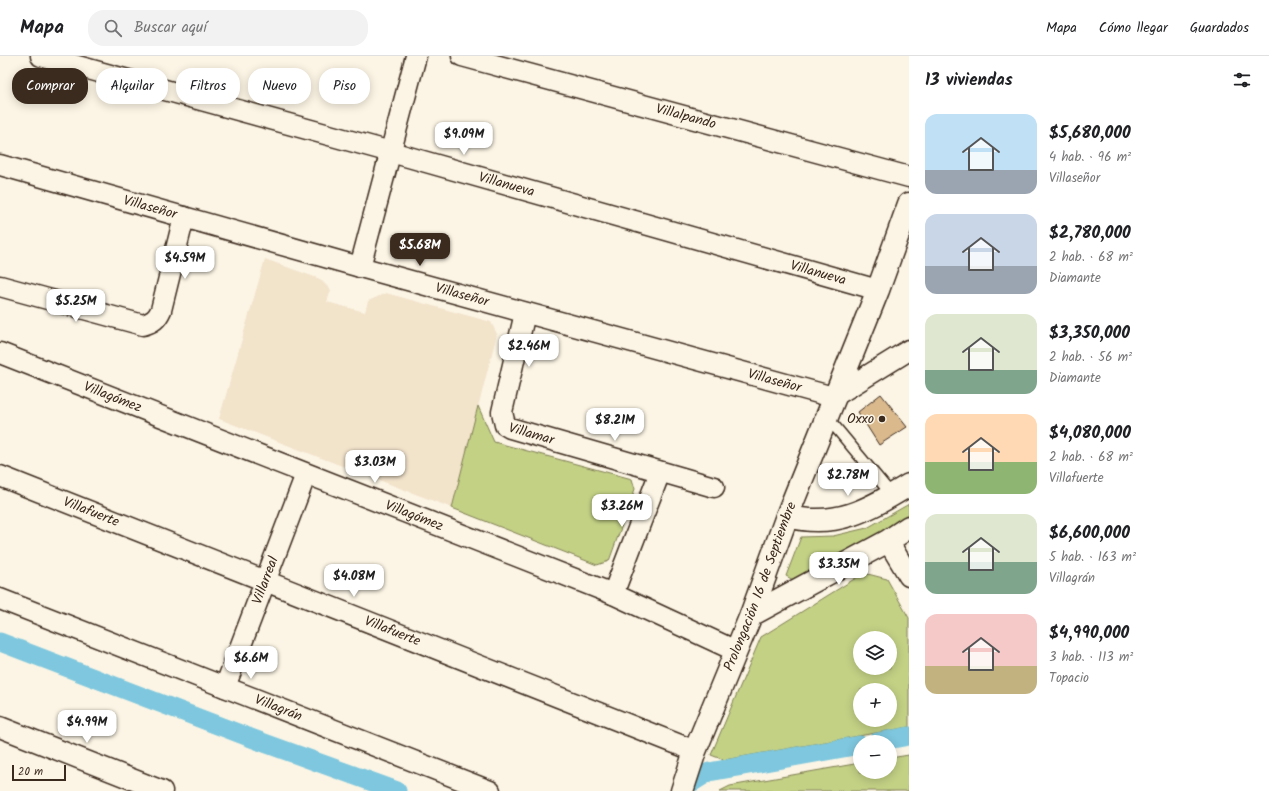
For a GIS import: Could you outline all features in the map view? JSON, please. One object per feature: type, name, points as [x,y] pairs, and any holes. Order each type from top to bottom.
[{"type":"street","name":"Villanueva","points":[[42,56],[391,152],[878,290]]},
{"type":"street","points":[[360,267],[416,56]]},
{"type":"street","name":"Villalpando","points":[[462,56],[909,177]]},
{"type":"street","name":"Villaseñor","points":[[0,165],[525,313],[829,406]]},
{"type":"street","name":"Prolongación 16 de Septiembre","points":[[682,791],[695,751],[751,614],[829,406],[878,290],[909,204]]},
{"type":"street","points":[[0,286],[143,325],[152,322],[157,318],[161,310],[184,217]]},
{"type":"street","name":"Villamar","points":[[525,313],[502,412],[505,425],[510,428],[714,487]]},
{"type":"street","points":[[829,406],[909,350]]},
{"type":"street","name":"Villagómez","points":[[0,353],[613,594],[736,651]]},
{"type":"street","points":[[613,594],[660,472]]},
{"type":"street","name":"Villarreal","points":[[226,687],[306,474]]},
{"type":"street","name":"Villafuerte","points":[[0,476],[267,580],[695,751]]},
{"type":"street","points":[[787,516],[805,521],[831,520],[860,512],[901,490]]},
{"type":"street","points":[[751,614],[888,541],[909,526]]},
{"type":"street","points":[[888,541],[909,576]]},
{"type":"street","name":"Villagrán","points":[[0,599],[490,791]]},
{"type":"street","points":[[0,727],[162,791]]},
{"type":"lane","points":[[829,406],[901,490]]},
{"type":"shaded area","points":[[265,259],[320,279],[331,290],[327,302],[365,312],[368,301],[386,293],[491,322],[497,334],[452,508],[219,419]]},
{"type":"green space","points":[[478,406],[494,442],[632,479],[635,489],[609,561],[597,565],[452,508]]},
{"type":"green space","points":[[909,504],[909,517],[797,582],[786,576],[801,537],[833,536],[867,528]]},
{"type":"green space","points":[[864,573],[887,579],[909,618],[909,727],[864,735],[853,735],[853,737],[724,760],[711,755],[761,637]]},
{"type":"green space","points":[[909,755],[909,791],[720,791],[730,786],[853,764],[853,779],[897,779],[897,757]]},
{"type":"building","name":"Oxxo","points":[[881,394],[907,427],[879,445],[858,412]]},
{"type":"waterway","points":[[0,642],[251,738],[397,791]]},
{"type":"waterway","points":[[897,738],[909,736]]},
{"type":"waterway","points":[[693,782],[709,772],[853,746]]},
{"type":"place","name":"Oxxo","points":[[882,419]]}]
